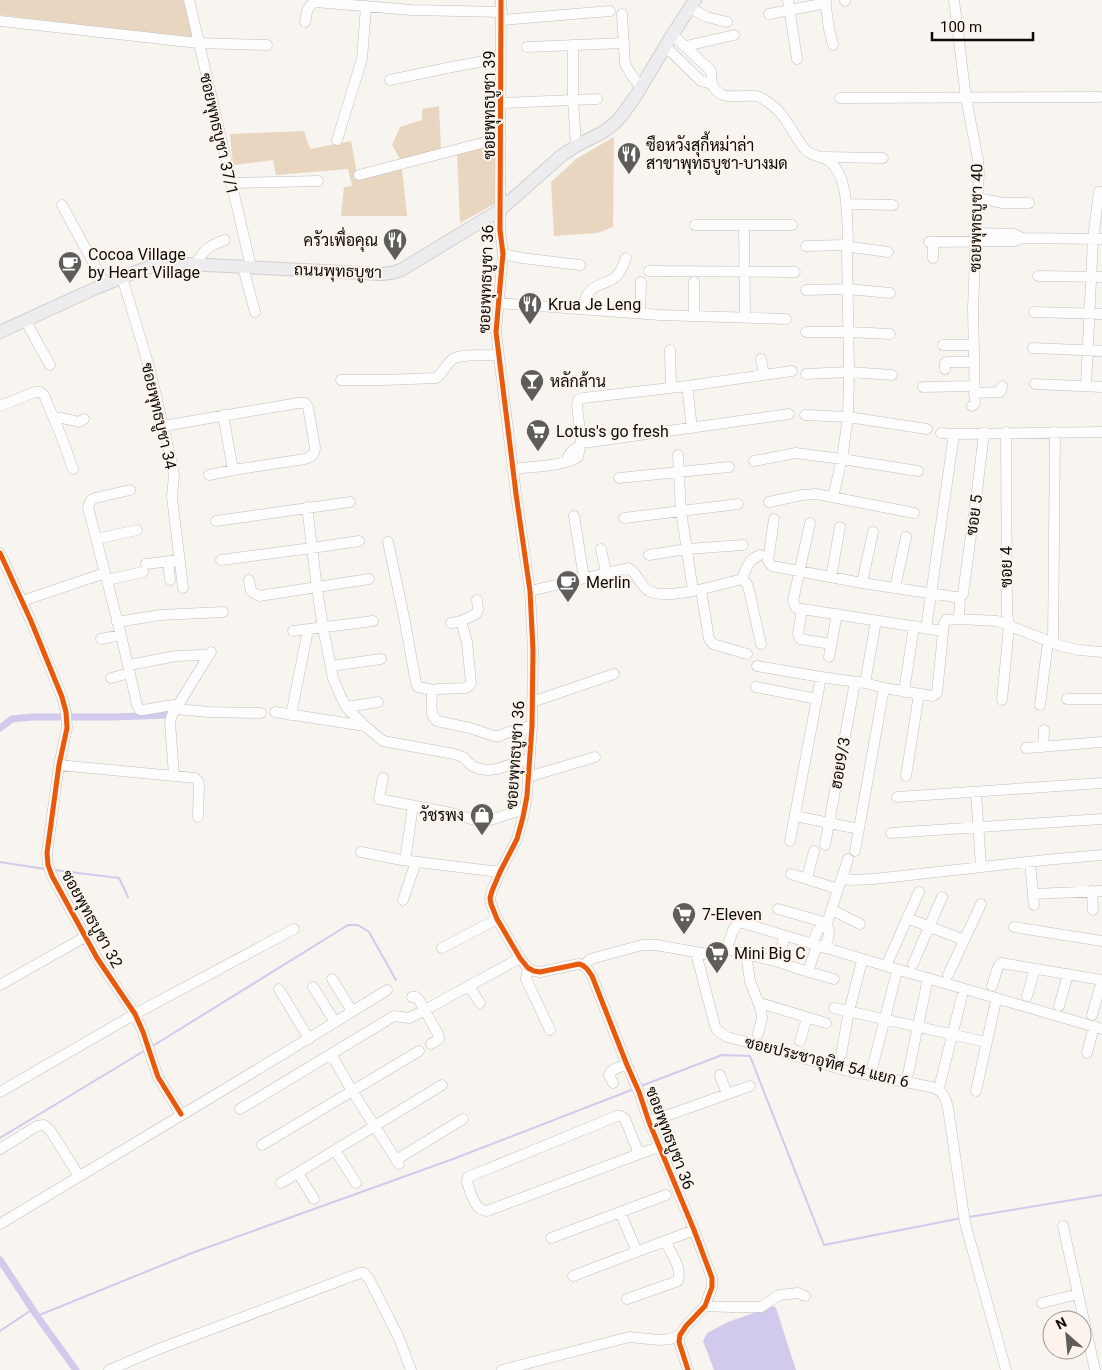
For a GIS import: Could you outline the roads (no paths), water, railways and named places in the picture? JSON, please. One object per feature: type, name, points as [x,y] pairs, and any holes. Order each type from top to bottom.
[{"type":"main road","name":"ถนนพุทธบูชา","points":[[0,332],[105,284],[143,269],[162,264],[196,264],[381,274],[401,270],[500,210],[561,156],[614,124],[623,114],[692,4]]},
{"type":"street","name":"ซอยพุทธบูชา 37/1","points":[[189,0],[231,183],[255,312]]},
{"type":"street","name":"ซอยพุทธบูชา 39","points":[[500,210],[501,0]]},
{"type":"street","name":"ซอยพุทธบูชา 40","points":[[954,0],[966,98],[980,174],[977,198],[973,309],[975,404],[972,406]]},
{"type":"street","points":[[305,22],[310,5],[316,2],[366,6],[429,5],[502,16],[610,11]]},
{"type":"street","points":[[769,14],[789,4],[825,2],[833,45]]},
{"type":"street","points":[[692,4],[707,17],[727,22]]},
{"type":"street","points":[[789,4],[797,60]]},
{"type":"street","points":[[337,140],[362,59],[366,6]]},
{"type":"street","points":[[622,14],[626,68],[641,86]]},
{"type":"street","points":[[0,21],[198,43],[267,45]]},
{"type":"street","points":[[672,34],[711,71],[712,84]]},
{"type":"street","points":[[686,46],[734,35]]},
{"type":"street","points":[[527,47],[624,43]]},
{"type":"street","points":[[573,45],[573,100],[576,146]]},
{"type":"street","points":[[665,46],[701,81],[712,84],[723,95],[757,96],[768,102],[788,122],[807,152],[824,157],[883,158]]},
{"type":"street","points":[[390,80],[452,66],[501,58]]},
{"type":"street","points":[[840,98],[1100,98]]},
{"type":"street","points":[[502,103],[597,99]]},
{"type":"street","points":[[359,175],[501,138]]},
{"type":"street","points":[[824,157],[832,163],[841,178],[846,204],[849,332],[848,417],[842,459],[833,498]]},
{"type":"street","points":[[231,183],[318,182]]},
{"type":"street","points":[[1086,386],[1091,276],[1097,239],[1098,192],[1102,192]]},
{"type":"street","points":[[977,198],[1003,203],[1029,203]]},
{"type":"street","points":[[846,204],[893,206]]},
{"type":"street","points":[[62,206],[105,284]]},
{"type":"street","name":"ซอยพุทธบูชา 36","points":[[500,210],[503,254],[496,332],[512,469],[530,591],[533,635],[532,726],[524,817],[519,834],[500,872],[490,898],[497,919],[528,968]]},
{"type":"street","points":[[695,225],[792,225]]},
{"type":"street","points":[[744,226],[745,317]]},
{"type":"street","points":[[933,258],[931,242],[976,238],[1015,241],[1022,238],[1097,239]]},
{"type":"street","points":[[196,264],[206,249],[225,240]]},
{"type":"street","points":[[806,246],[847,246],[888,252]]},
{"type":"street","points":[[503,254],[522,258],[580,264]]},
{"type":"street","points":[[582,308],[592,288],[611,281],[620,273],[626,258]]},
{"type":"street","points":[[649,271],[795,272]]},
{"type":"street","points":[[1038,276],[1102,277]]},
{"type":"street","name":"ซอยพุทธบูชา 34","points":[[122,277],[150,370],[174,475],[172,497],[183,588]]},
{"type":"street","points":[[640,313],[641,282]]},
{"type":"street","points":[[694,282],[694,316]]},
{"type":"street","points":[[806,290],[848,289],[890,292]]},
{"type":"street","points":[[498,303],[640,313],[786,319]]},
{"type":"street","points":[[1034,312],[1102,314]]},
{"type":"street","points":[[25,320],[50,366]]},
{"type":"street","points":[[806,332],[890,334]]},
{"type":"street","points":[[943,345],[973,345]]},
{"type":"street","points":[[1033,348],[1102,351]]},
{"type":"street","points":[[670,350],[671,388]]},
{"type":"street","points":[[341,380],[436,378],[452,360],[460,356],[498,355]]},
{"type":"street","points":[[761,359],[764,375]]},
{"type":"street","points":[[944,368],[947,362],[974,362]]},
{"type":"street","points":[[512,469],[572,461],[578,457],[581,443],[577,405],[578,400],[583,398],[792,371]]},
{"type":"street","points":[[806,374],[849,372],[892,375]]},
{"type":"street","points":[[1035,384],[1102,387]]},
{"type":"street","points":[[687,386],[692,428]]},
{"type":"street","points":[[923,387],[1000,392],[1002,386]]},
{"type":"street","points":[[0,406],[35,392],[40,392],[44,395],[73,469]]},
{"type":"street","points":[[163,426],[298,402],[304,403],[308,407],[315,447],[315,452],[312,456],[305,459],[209,475]]},
{"type":"street","points":[[581,443],[790,414]]},
{"type":"street","points":[[223,415],[233,470]]},
{"type":"street","points":[[805,415],[848,417],[927,428]]},
{"type":"street","points":[[54,419],[62,418],[79,422],[84,419]]},
{"type":"street","name":"ซอย 4","points":[[1002,700],[1009,626],[1007,613],[1006,432]]},
{"type":"street","points":[[1040,705],[1050,642],[1055,432]]},
{"type":"street","points":[[941,433],[1102,432]]},
{"type":"street","name":"ซอย 5","points":[[959,619],[960,597],[963,594],[984,433]]},
{"type":"street","points":[[926,629],[954,434]]},
{"type":"street","points":[[754,461],[796,453],[918,471]]},
{"type":"street","points":[[678,456],[678,472],[687,549],[710,639],[713,644],[748,654]]},
{"type":"street","points":[[619,478],[729,467]]},
{"type":"street","points":[[130,490],[95,498],[91,500],[88,507],[140,710],[174,707],[209,712],[261,713]]},
{"type":"street","points":[[769,502],[816,494],[914,513]]},
{"type":"street","points":[[216,521],[350,502]]},
{"type":"street","points":[[624,518],[738,504]]},
{"type":"street","points":[[307,508],[323,628],[333,678],[346,707],[364,726],[383,741],[454,754],[463,757],[472,766],[480,769],[497,769],[530,758]]},
{"type":"street","points":[[574,516],[584,578]]},
{"type":"street","points":[[774,519],[768,553],[769,564],[772,566],[862,583],[960,597]]},
{"type":"street","points":[[810,523],[793,601],[796,608],[943,631]]},
{"type":"street","points":[[831,577],[840,528]]},
{"type":"street","points":[[97,539],[137,530]]},
{"type":"street","points":[[862,583],[872,532]]},
{"type":"street","points":[[895,588],[906,537]]},
{"type":"street","points":[[222,560],[359,541]]},
{"type":"street","points":[[388,542],[418,687],[433,690],[465,688],[471,683],[467,642],[456,622],[476,614],[478,610],[477,600]]},
{"type":"street","points":[[649,555],[687,549],[743,545]]},
{"type":"street","points":[[601,549],[606,573]]},
{"type":"street","name":"ซอยพุทธบูชา 32","points":[[0,553],[62,697],[67,716],[67,728],[59,765],[47,853],[48,865],[52,876],[97,958],[135,1014],[158,1077],[181,1114]]},
{"type":"street","points":[[742,579],[747,565],[751,560],[760,555]]},
{"type":"street","points":[[22,601],[106,577],[168,561],[179,560]]},
{"type":"street","points":[[168,561],[170,580]]},
{"type":"street","points":[[530,591],[628,568],[632,570],[647,590],[661,593],[697,591],[742,579]]},
{"type":"street","points":[[249,580],[251,591],[259,596],[369,579]]},
{"type":"street","points":[[742,579],[749,590],[761,644]]},
{"type":"street","points":[[802,609],[798,637],[800,639],[831,644]]},
{"type":"street","points":[[117,622],[160,615],[223,612]]},
{"type":"street","points":[[828,657],[837,614]]},
{"type":"street","points":[[757,666],[933,696],[937,693],[944,623],[946,620],[959,619],[998,622],[1050,642],[1079,650],[1102,652]]},
{"type":"street","points":[[294,631],[373,620]]},
{"type":"street","name":"ฮอย9/3","points":[[825,845],[828,823],[860,683],[870,658],[876,621]]},
{"type":"street","points":[[904,692],[914,626]]},
{"type":"street","points":[[291,715],[308,630]]},
{"type":"street","points":[[101,640],[121,635]]},
{"type":"street","points":[[111,678],[129,669],[164,658],[207,653],[204,663],[174,707],[170,722],[174,776]]},
{"type":"street","points":[[331,666],[381,659]]},
{"type":"street","points":[[532,702],[614,674]]},
{"type":"street","points":[[790,840],[821,677]]},
{"type":"street","points":[[756,687],[817,699]]},
{"type":"street","points":[[808,972],[817,931],[827,923],[859,829],[884,688]]},
{"type":"street","points":[[433,690],[432,717],[437,721],[470,728],[494,736],[532,726]]},
{"type":"street","points":[[906,776],[919,694]]},
{"type":"street","points":[[1066,700],[1102,698]]},
{"type":"street","points":[[346,707],[378,702]]},
{"type":"street","points":[[275,712],[364,726]]},
{"type":"street","points":[[1042,747],[1044,730]]},
{"type":"street","points":[[1026,748],[1102,742]]},
{"type":"street","points":[[528,777],[595,757]]},
{"type":"street","points":[[59,765],[195,778],[198,781],[198,817]]},
{"type":"street","points":[[383,778],[379,799],[451,813],[478,821],[484,822],[524,809]]},
{"type":"street","points":[[897,797],[1102,783]]},
{"type":"street","points":[[976,792],[981,867]]},
{"type":"street","points":[[406,854],[413,806]]},
{"type":"street","points":[[795,816],[859,829]]},
{"type":"street","points":[[891,833],[1102,819]]},
{"type":"street","points":[[806,879],[814,851]]},
{"type":"street","points":[[361,852],[416,862],[500,872]]},
{"type":"street","points":[[842,878],[850,880],[874,879],[1102,855]]},
{"type":"street","points":[[403,900],[416,862]]},
{"type":"street","points":[[1030,862],[1034,905]]},
{"type":"street","points":[[791,874],[838,889]]},
{"type":"street","points":[[1033,894],[1097,891],[1093,910]]},
{"type":"street","points":[[886,966],[918,892]]},
{"type":"street","points":[[913,964],[942,897]]},
{"type":"street","points":[[948,975],[981,904]]},
{"type":"street","points":[[778,909],[827,923]]},
{"type":"street","points":[[832,910],[860,924]]},
{"type":"street","points":[[907,918],[964,940]]},
{"type":"street","points":[[442,948],[497,919]]},
{"type":"street","points":[[550,1030],[526,979],[528,968],[540,972],[572,964],[584,965],[591,960],[642,945],[656,945],[718,956],[723,954],[734,928],[740,922],[814,948],[825,948],[1098,1028],[1087,1053]]},
{"type":"street","points":[[825,948],[830,936],[827,923]]},
{"type":"street","points":[[1014,927],[1102,941]]},
{"type":"street","points":[[0,1092],[135,1014],[294,929]]},
{"type":"street","points":[[0,985],[85,937]]},
{"type":"street","points":[[779,962],[783,942]]},
{"type":"street","points":[[726,949],[779,962],[834,979]]},
{"type":"street","name":"ซอยประชาอุทิศ 54 แยก 6","points":[[696,953],[715,1026],[727,1038],[755,1044],[844,1070],[939,1090],[943,1094],[948,1108],[964,1218],[1006,1370]]},
{"type":"street","points":[[746,954],[750,981],[760,1004],[762,1018],[758,1034]]},
{"type":"street","points":[[240,1109],[394,1016],[409,1018],[520,958]]},
{"type":"street","points":[[992,986],[998,967],[1001,964],[1102,980],[1092,1015]]},
{"type":"street","name":"ซอยพุทธบูชา 36","points":[[584,965],[591,975],[637,1087],[649,1122],[712,1278],[712,1287],[705,1306],[680,1335]]},
{"type":"street","points":[[841,1055],[849,1011],[861,965]]},
{"type":"street","points":[[1027,996],[1035,969]]},
{"type":"street","points":[[1060,1006],[1068,974]]},
{"type":"street","points":[[873,1065],[896,975]]},
{"type":"street","points":[[908,1074],[928,978]]},
{"type":"street","points":[[332,979],[352,1012]]},
{"type":"street","points":[[469,986],[480,1004]]},
{"type":"street","points":[[312,987],[335,1022]]},
{"type":"street","points":[[279,989],[309,1039]]},
{"type":"street","points":[[0,1224],[181,1114],[215,1096],[387,990]]},
{"type":"street","points":[[940,1084],[962,996]]},
{"type":"street","points":[[412,997],[416,997],[419,1000],[438,1034],[439,1039],[431,1044]]},
{"type":"street","points":[[760,1004],[826,1024]]},
{"type":"street","points":[[976,1091],[995,1005]]},
{"type":"street","points":[[834,1008],[986,1042]]},
{"type":"street","points":[[800,1041],[807,1018]]},
{"type":"street","points":[[262,1145],[419,1051]]},
{"type":"street","points":[[331,1054],[397,1162],[463,1119]]},
{"type":"street","points":[[613,1083],[609,1075],[610,1072],[627,1065]]},
{"type":"street","points":[[720,1075],[727,1094]]},
{"type":"street","points":[[282,1183],[442,1085]]},
{"type":"street","points":[[649,1122],[750,1086]]},
{"type":"street","points":[[639,1154],[625,1120],[621,1116],[617,1116],[474,1174],[468,1177],[467,1182],[477,1207],[487,1211],[639,1154],[659,1146]]},
{"type":"street","points":[[0,1148],[37,1126],[44,1125],[50,1130],[79,1176]]},
{"type":"street","points":[[335,1150],[356,1183]]},
{"type":"street","points":[[298,1173],[314,1199]]},
{"type":"street","points":[[552,1238],[666,1195]]},
{"type":"street","points":[[620,1212],[637,1252]]},
{"type":"street","points":[[1063,1226],[1095,1370]]},
{"type":"street","points":[[573,1276],[694,1230]]},
{"type":"street","points":[[627,1299],[678,1281],[680,1274],[678,1265],[665,1241]]},
{"type":"street","points":[[108,1370],[360,1272],[364,1273],[369,1279],[398,1336],[412,1370]]},
{"type":"street","points":[[705,1306],[731,1308],[761,1307],[779,1295],[798,1293],[805,1296]]},
{"type":"street","points":[[1042,1303],[1078,1294]]},
{"type":"street","points":[[502,1370],[629,1337],[659,1340],[670,1339],[680,1335],[680,1348],[688,1370]]},
{"type":"waterway","points":[[0,728],[12,719],[32,717],[168,715]]},
{"type":"waterway","points":[[0,862],[45,869]]},
{"type":"waterway","points":[[54,870],[119,878],[128,897]]},
{"type":"waterway","points":[[151,1047],[348,925],[358,925],[369,932],[396,980]]},
{"type":"waterway","points":[[0,1138],[144,1051]]},
{"type":"waterway","points":[[641,1086],[722,1055],[750,1056],[824,1245],[962,1218]]},
{"type":"waterway","points":[[37,1316],[192,1253],[453,1159],[634,1089]]},
{"type":"waterway","points":[[969,1217],[1102,1195]]},
{"type":"waterway","points":[[0,1260],[76,1370]]},
{"type":"waterway","points":[[0,1331],[33,1309]]},
{"type":"place","name":"ซือหวังสุกี้หม่าล่า สาขาพุทธบูชา-บางมด","points":[[629,175]]},
{"type":"place","name":"ครัวเพื่อคุณ","points":[[395,261]]},
{"type":"place","name":"Cocoa Village by Heart Village","points":[[70,284]]},
{"type":"place","name":"Krua Je Leng","points":[[530,325]]},
{"type":"place","name":"หลักล้าน","points":[[532,402]]},
{"type":"place","name":"Lotus's go fresh","points":[[538,452]]},
{"type":"place","name":"Merlin","points":[[568,603]]},
{"type":"place","name":"วัชรพง","points":[[482,836]]},
{"type":"place","name":"7-Eleven","points":[[684,935]]},
{"type":"place","name":"Mini Big C","points":[[717,974]]}]
